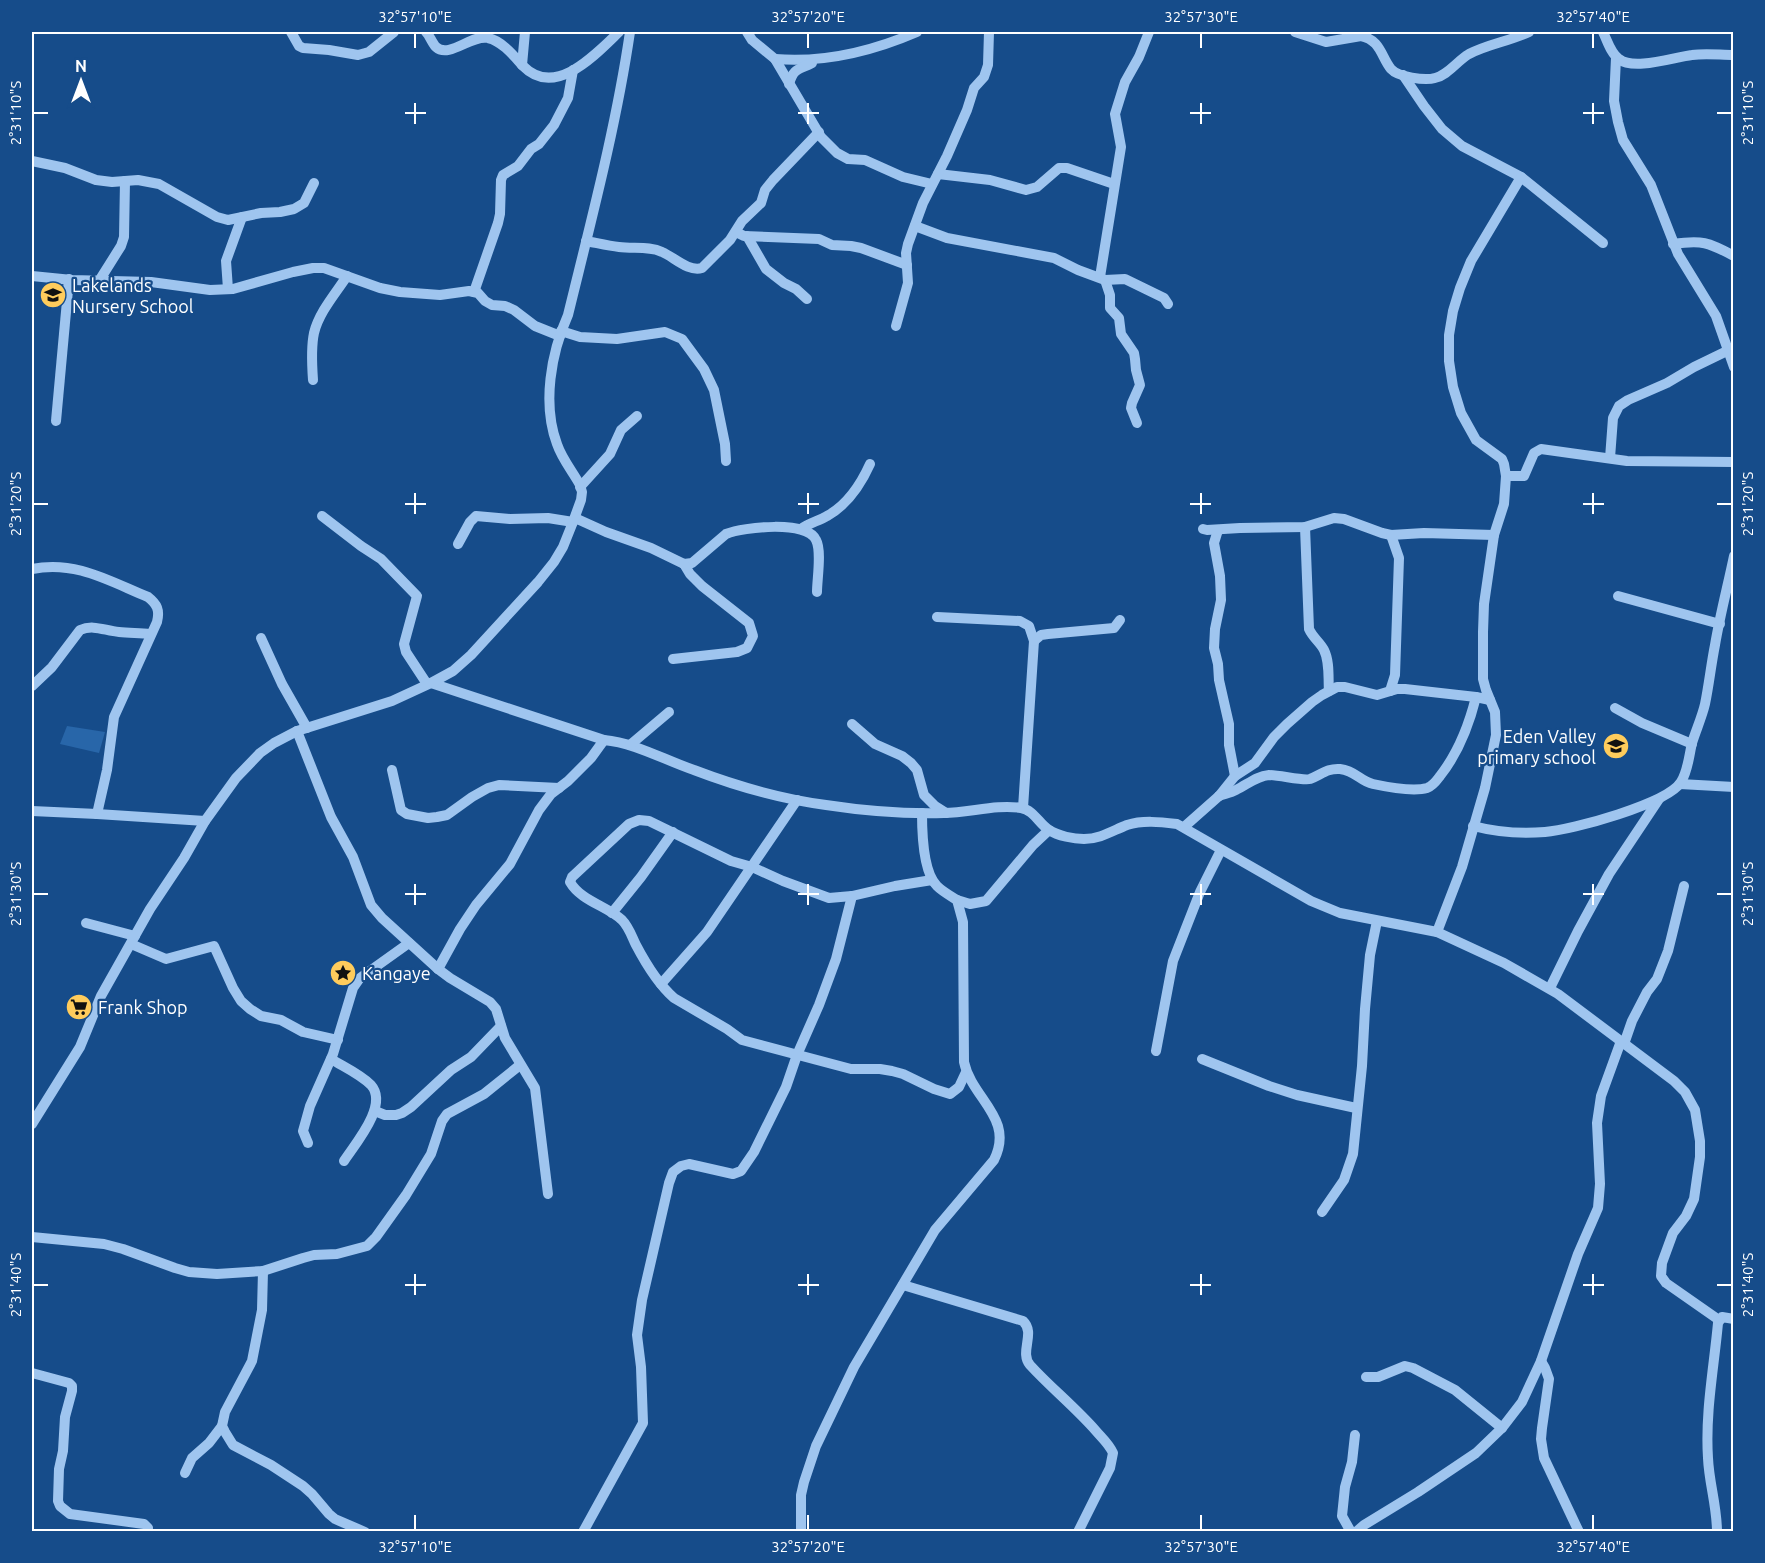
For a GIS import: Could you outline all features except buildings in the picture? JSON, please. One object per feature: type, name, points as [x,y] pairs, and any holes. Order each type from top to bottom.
[{"type":"street","points":[[291,32],[299,46],[303,48],[358,55],[369,52],[394,32]]},
{"type":"street","points":[[426,32],[437,47],[444,50],[479,37],[488,38],[507,50],[535,75],[546,78],[573,70],[625,33]]},
{"type":"street","points":[[522,65],[525,32]]},
{"type":"street","points":[[747,32],[752,40],[775,59],[825,142],[843,158],[865,160],[903,177],[990,180],[1026,190],[1037,187],[1059,168],[1067,168],[1114,184]]},
{"type":"street","points":[[775,59],[793,61],[860,52],[917,32]]},
{"type":"street","points":[[896,326],[908,283],[906,253],[923,203],[967,110],[974,88],[984,77],[988,65],[989,32]]},
{"type":"street","points":[[1137,423],[1131,408],[1140,385],[1134,353],[1121,334],[1119,318],[1110,308],[1110,295],[1102,278],[1121,147],[1115,114],[1125,82],[1139,57],[1149,32]]},
{"type":"street","points":[[1295,32],[1326,42],[1366,37],[1381,50],[1391,69],[1413,78],[1434,79],[1466,56],[1487,46],[1514,39],[1529,32]]},
{"type":"street","points":[[1603,32],[1616,58],[1614,101],[1623,140],[1651,185],[1673,244],[1712,307],[1734,368]]},
{"type":"street","points":[[32,1124],[80,1047],[101,996],[150,909],[184,858],[205,821],[236,778],[260,753],[274,743],[302,730],[392,700],[453,671],[471,655],[538,582],[563,548],[581,500],[580,488],[557,446],[553,429],[550,373],[560,333],[568,315],[617,105],[625,33]]},
{"type":"street","points":[[1616,58],[1623,62],[1638,63],[1691,55],[1734,55]]},
{"type":"street","points":[[789,84],[796,70],[816,59]]},
{"type":"street","points":[[474,292],[500,214],[503,175],[518,166],[555,125],[568,98],[573,70]]},
{"type":"street","points":[[1403,75],[1442,129],[1462,146],[1521,177],[1604,243]]},
{"type":"street","points":[[586,241],[616,247],[651,248],[697,269],[706,264],[736,232],[742,220],[761,202],[765,190],[773,180],[819,132]]},
{"type":"street","points":[[32,161],[65,168],[96,180],[138,180],[159,184],[217,217],[228,220],[294,209],[304,203],[314,183]]},
{"type":"street","points":[[1437,932],[1458,879],[1485,788],[1496,735],[1495,712],[1483,679],[1484,604],[1494,535],[1504,504],[1506,476],[1502,459],[1476,440],[1461,413],[1450,369],[1449,335],[1453,311],[1471,261],[1521,177]]},
{"type":"street","points":[[99,281],[122,246],[125,181]]},
{"type":"street","points":[[228,289],[226,261],[242,217]]},
{"type":"street","points":[[915,226],[948,238],[1054,258],[1078,270],[1102,278],[1125,279],[1164,298],[1168,304]]},
{"type":"street","points":[[736,232],[747,236],[819,239],[832,245],[861,248],[907,265]]},
{"type":"street","points":[[747,236],[766,269],[807,299]]},
{"type":"street","points":[[1673,244],[1703,242],[1716,245],[1734,256]]},
{"type":"street","points":[[32,276],[151,282],[210,290],[228,289],[313,268],[324,268],[380,288],[400,292],[440,295],[463,291],[478,293],[492,305],[506,306],[545,331],[580,337],[617,339],[665,332],[682,339],[704,369],[714,390],[725,444],[726,461]]},
{"type":"street","points":[[313,380],[314,333],[326,307],[347,276]]},
{"type":"street","points":[[56,421],[69,279]]},
{"type":"street","points":[[1610,458],[1613,418],[1619,406],[1727,351]]},
{"type":"street","points":[[580,488],[610,454],[621,430],[637,416]]},
{"type":"street","points":[[1506,476],[1524,476],[1534,453],[1541,450],[1627,461],[1734,462]]},
{"type":"street","points":[[801,529],[824,519],[840,508],[847,501],[870,464]]},
{"type":"street","points":[[322,516],[381,559],[417,596],[404,644],[406,652],[429,684],[604,740],[621,742],[716,778],[797,800],[889,812],[946,813],[989,808],[1023,808],[1031,812],[1049,830],[1083,839],[1100,837],[1138,822],[1156,821],[1177,824],[1311,901],[1340,913],[1437,932],[1494,958],[1550,988],[1674,1081],[1685,1092],[1695,1110],[1700,1141],[1694,1199],[1686,1216],[1673,1233],[1662,1263],[1661,1276],[1666,1283],[1719,1320]]},
{"type":"street","points":[[458,544],[470,522],[476,516],[574,520],[651,548],[684,564],[692,563],[726,534],[733,531],[772,526],[801,529],[810,532],[817,541],[817,592]]},
{"type":"street","points":[[1203,529],[1305,526],[1334,518],[1344,519],[1391,535],[1424,532],[1494,535]]},
{"type":"street","points":[[1305,526],[1309,629],[1325,651],[1329,691]]},
{"type":"street","points":[[1218,530],[1214,543],[1220,576],[1221,600],[1214,648],[1229,724],[1229,745],[1235,776]]},
{"type":"street","points":[[1390,691],[1395,675],[1399,558],[1391,535]]},
{"type":"street","points":[[1473,826],[1519,833],[1563,830],[1622,813],[1659,799],[1680,784],[1705,705],[1714,649],[1734,556]]},
{"type":"street","points":[[673,659],[737,652],[747,648],[753,636],[749,623],[702,586],[684,564]]},
{"type":"street","points":[[32,569],[68,567],[83,570],[148,597],[155,602],[158,611],[157,622],[114,717],[107,770],[97,814]]},
{"type":"street","points":[[1618,596],[1720,624]]},
{"type":"street","points":[[937,617],[1020,621],[1029,626],[1034,641],[1023,808]]},
{"type":"street","points":[[1034,641],[1041,635],[1114,628],[1120,620]]},
{"type":"street","points":[[32,686],[52,667],[80,630],[96,627],[118,632],[150,634]]},
{"type":"street","points":[[261,638],[302,730],[331,817],[353,857],[371,905],[382,918],[438,969],[490,1002],[496,1009],[505,1038],[535,1088],[548,1194]]},
{"type":"street","points":[[1395,675],[1405,689]]},
{"type":"street","points":[[1184,827],[1219,796],[1235,776],[1255,763],[1274,737],[1301,711],[1337,687],[1377,695],[1405,689],[1490,700]]},
{"type":"street","points":[[1219,796],[1267,775],[1290,776],[1304,780],[1326,771],[1339,769],[1355,773],[1363,781],[1369,783],[1402,789],[1425,789],[1432,786],[1445,770],[1459,746],[1470,720],[1476,697]]},
{"type":"street","points":[[1615,708],[1642,723],[1692,744]]},
{"type":"street","points":[[630,745],[669,712]]},
{"type":"street","points":[[852,724],[874,744],[902,756],[911,764],[917,770],[924,795],[946,813]]},
{"type":"street","points":[[438,969],[476,905],[510,864],[550,794],[591,758],[604,740]]},
{"type":"street","points":[[392,770],[401,810],[407,814],[428,818],[447,815],[472,796],[500,785],[559,788]]},
{"type":"street","points":[[1680,784],[1734,787]]},
{"type":"street","points":[[1550,988],[1609,874],[1659,799]]},
{"type":"street","points":[[661,984],[707,932],[797,800]]},
{"type":"street","points":[[32,811],[205,821]]},
{"type":"street","points":[[922,813],[923,846],[932,880],[957,900],[970,904],[986,901],[1049,830]]},
{"type":"street","points":[[932,880],[895,885],[852,896],[830,898],[731,861],[650,821],[639,820],[629,824],[572,876],[570,882],[573,888],[623,921],[661,984],[674,998],[742,1040],[851,1069],[892,1071],[950,1094],[959,1087],[966,1072]]},
{"type":"street","points":[[612,913],[673,832]]},
{"type":"street","points":[[1156,1050],[1173,961],[1200,892],[1221,849]]},
{"type":"street","points":[[1356,1532],[1476,1453],[1502,1428],[1522,1402],[1541,1361],[1578,1254],[1598,1208],[1600,1184],[1597,1148],[1601,1096],[1632,1021],[1647,992],[1657,979],[1668,951],[1684,886]]},
{"type":"street","points":[[583,1532],[643,1424],[637,1335],[642,1300],[673,1172],[689,1164],[733,1174],[741,1171],[758,1145],[786,1087],[819,1005],[836,959],[852,896]]},
{"type":"street","points":[[801,1532],[801,1495],[816,1446],[854,1367],[935,1230],[994,1160],[1000,1148],[1001,1138],[994,1116],[966,1072],[964,1062],[963,922],[957,900]]},
{"type":"street","points":[[1322,1212],[1344,1180],[1353,1154],[1370,955],[1377,921]]},
{"type":"street","points":[[86,923],[133,940],[166,959],[214,946],[233,988],[241,1001],[250,1009],[261,1016],[281,1020],[303,1032],[338,1040]]},
{"type":"street","points":[[308,1143],[303,1131],[310,1106],[338,1040],[353,988],[360,978],[409,943]]},
{"type":"street","points":[[375,1111],[385,1115],[396,1115],[411,1107],[451,1070],[471,1057],[501,1026]]},
{"type":"street","points":[[331,1059],[370,1085],[376,1098],[375,1111],[344,1161]]},
{"type":"street","points":[[1202,1059],[1297,1095],[1356,1108]]},
{"type":"street","points":[[32,1237],[104,1244],[189,1272],[217,1274],[263,1272],[314,1255],[337,1254],[367,1246],[376,1238],[406,1196],[431,1154],[442,1121],[447,1114],[483,1094],[520,1065]]},
{"type":"street","points":[[185,1473],[192,1458],[209,1443],[222,1426],[225,1412],[252,1361],[262,1310],[263,1272]]},
{"type":"street","points":[[903,1285],[1025,1322],[1029,1330],[1026,1356],[1029,1363],[1060,1396],[1086,1419],[1113,1453],[1113,1461],[1078,1532]]},
{"type":"street","points":[[1719,1320],[1722,1317],[1734,1319]]},
{"type":"street","points":[[1717,1532],[1707,1432],[1719,1320]]},
{"type":"street","points":[[1541,1361],[1549,1379],[1541,1439],[1544,1458],[1579,1532]]},
{"type":"street","points":[[1366,1377],[1378,1377],[1405,1366],[1413,1368],[1455,1390],[1502,1428]]},
{"type":"street","points":[[32,1372],[69,1383],[72,1386],[65,1417],[63,1451],[59,1469],[58,1501],[60,1506],[70,1514],[144,1524],[148,1528],[147,1532]]},
{"type":"street","points":[[222,1426],[233,1445],[288,1475],[312,1494],[335,1519],[365,1532]]},
{"type":"street","points":[[1351,1532],[1342,1516],[1355,1435]]},
{"type":"shaded area","points":[[67,726],[105,732],[99,753],[60,744]]},
{"type":"place","name":"Lakelands Nursery School","points":[[53,295]]},
{"type":"place","name":"Eden Valley primary school","points":[[1616,746]]},
{"type":"place","name":"Kangaye","points":[[343,973]]},
{"type":"place","name":"Frank Shop","points":[[79,1007]]}]
